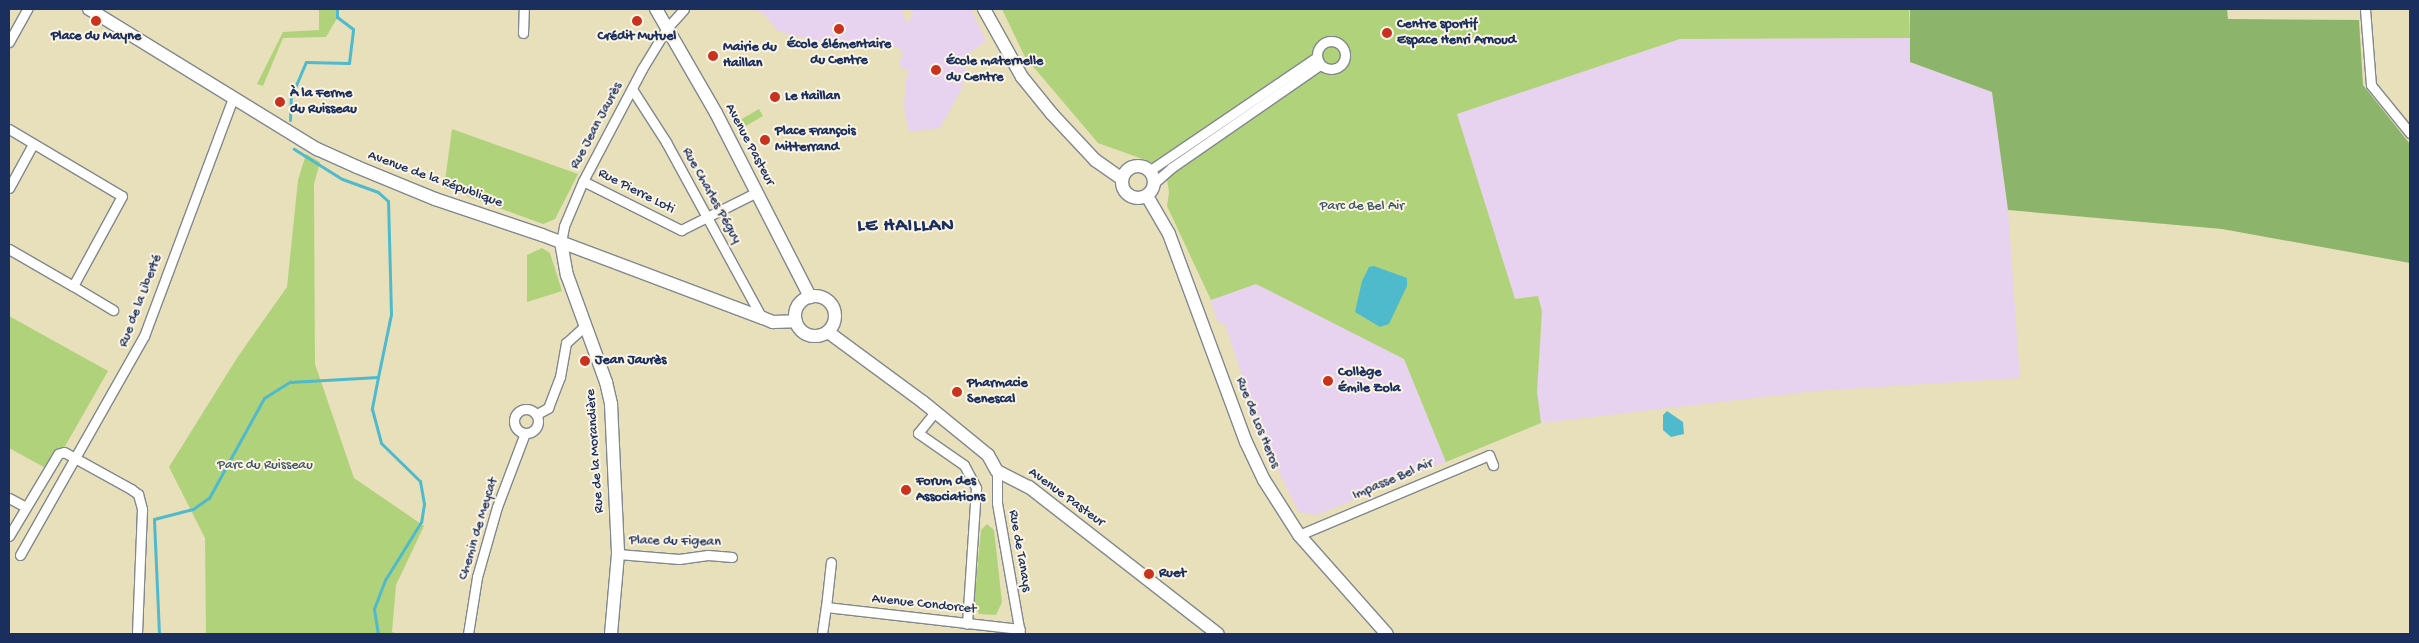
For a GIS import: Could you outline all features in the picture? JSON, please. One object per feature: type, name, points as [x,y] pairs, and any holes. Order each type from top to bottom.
[{"type":"street","points":[[9,42],[27,9]]},
{"type":"street","name":"Avenue de la République","points":[[89,9],[317,149],[357,167],[435,199],[561,242],[773,322],[796,321]]},
{"type":"street","points":[[523,33],[524,9]]},
{"type":"street","name":"Avenue Pasteur","points":[[656,9],[757,192],[810,297]]},
{"type":"street","name":"Rue Jean Jaurès","points":[[561,242],[564,226],[583,181],[667,28],[684,9]]},
{"type":"street","points":[[984,9],[1022,77],[1046,107],[1095,160],[1122,178]]},
{"type":"street","points":[[2365,9],[2371,85],[2410,133]]},
{"type":"street","points":[[1152,176],[1171,168],[1318,61]]},
{"type":"street","name":"Rue Charles Péguy","points":[[632,89],[763,318]]},
{"type":"street","name":"Rue de la Liberté","points":[[20,555],[144,336],[233,98]]},
{"type":"street","points":[[9,129],[122,196],[73,286]]},
{"type":"street","points":[[9,188],[33,144]]},
{"type":"street","points":[[1136,166],[1152,176],[1147,196],[1130,197],[1122,189],[1122,178],[1127,170],[1136,166]]},
{"type":"street","name":"Rue Pierre Loti","points":[[583,181],[680,230],[707,219],[757,192]]},
{"type":"street","name":"Rue de Los Heros","points":[[1147,196],[1172,242],[1246,442],[1281,509],[1300,535],[1387,634]]},
{"type":"street","name":"Rue de la Morandière","points":[[561,242],[567,275],[584,327],[606,382],[611,404],[618,554],[611,634]]},
{"type":"street","points":[[9,249],[113,310]]},
{"type":"street","points":[[810,297],[823,298],[833,308],[834,321],[828,332],[809,335],[796,321],[796,309],[810,297]]},
{"type":"street","points":[[537,414],[536,428],[525,433],[516,427],[515,416],[524,409],[537,414],[548,408],[560,377],[566,343],[584,327]]},
{"type":"street","name":"Avenue Pasteur","points":[[828,332],[935,412],[988,456],[997,471],[1029,487],[1218,634]]},
{"type":"street","points":[[935,412],[918,433],[964,465],[976,488],[967,624]]},
{"type":"street","name":"Chemin de Meycat","points":[[468,634],[477,577],[497,507],[525,433]]},
{"type":"street","points":[[9,536],[58,454],[64,452],[138,494],[142,510],[137,634]]},
{"type":"street","name":"Impasse Bel Air","points":[[1300,535],[1489,456],[1493,465]]},
{"type":"street","name":"Rue de Tanays","points":[[997,471],[997,503],[1020,632]]},
{"type":"street","points":[[9,498],[26,508]]},
{"type":"street","name":"Place du Figean","points":[[618,554],[679,559],[708,555],[732,557]]},
{"type":"street","points":[[822,634],[831,562]]},
{"type":"street","name":"Avenue Condorcet","points":[[826,607],[1020,632]]},
{"type":"shaded area","name":"École maternelle du Centre","points":[[753,9],[902,9],[906,24],[913,15],[911,9],[971,9],[986,41],[968,54],[962,88],[940,128],[909,132],[904,106],[906,79],[910,71],[902,69],[899,62],[903,56],[900,48],[848,44],[846,47],[787,34],[777,30],[764,14]]},
{"type":"shaded area","points":[[1910,38],[1910,62],[1992,92],[2008,210],[2020,378],[1815,391],[1541,423],[1537,392],[1542,311],[1538,296],[1515,299],[1457,114],[1680,39]]},
{"type":"shaded area","name":"Collège Émile Zola","points":[[1256,284],[1404,359],[1446,462],[1317,515],[1299,512],[1251,417],[1251,402],[1225,324],[1217,321],[1211,300]]},
{"type":"green space","points":[[319,9],[339,9],[339,15],[326,37],[283,38],[263,86],[257,84],[283,32],[319,30]]},
{"type":"green space","name":"Parc de Bel Air","points":[[1002,9],[1909,9],[1910,38],[1680,39],[1457,114],[1515,299],[1538,296],[1542,311],[1537,392],[1541,423],[1446,462],[1404,359],[1256,284],[1211,300],[1167,206],[1169,192],[1165,167],[1098,143],[1025,57]]},
{"type":"green space","points":[[1910,9],[2227,9],[2228,19],[2359,20],[2363,85],[2410,144],[2410,263],[2222,229],[2008,210],[1992,92],[1910,62]]},
{"type":"green space","points":[[759,109],[763,116],[740,129],[736,122]]},
{"type":"green space","points":[[452,129],[578,174],[555,219],[543,224],[444,188]]},
{"type":"green space","name":"Parc du Ruisseau","points":[[306,154],[320,162],[314,184],[315,364],[354,478],[424,526],[396,585],[392,632],[397,634],[206,634],[205,538],[169,467],[237,358],[287,287],[298,180]]},
{"type":"green space","points":[[542,248],[550,253],[562,291],[527,302],[527,255]]},
{"type":"green space","points":[[9,316],[108,371],[51,471],[9,448]]},
{"type":"green space","points":[[987,524],[994,530],[1002,602],[996,615],[979,614],[974,603],[981,530]]},
{"type":"water","points":[[1374,266],[1407,278],[1407,286],[1389,324],[1380,327],[1355,312],[1362,281],[1369,267]]},
{"type":"water","points":[[1667,411],[1683,422],[1684,434],[1671,437],[1663,430],[1663,415]]},
{"type":"waterway","points":[[290,120],[291,97],[306,62],[349,63],[353,29],[337,17],[337,9]]},
{"type":"waterway","points":[[159,634],[154,519],[193,509],[209,498],[264,398],[290,382],[378,377],[391,314],[388,201],[378,192],[342,179],[294,149]]},
{"type":"waterway","points":[[378,377],[372,409],[381,443],[420,481],[424,504],[421,522],[385,580],[374,609],[378,634]]},
{"type":"place","name":"Place du Mayne","points":[[96,21]]},
{"type":"place","name":"Crédit Mutuel","points":[[637,21]]},
{"type":"place","name":"École élémentaire du Centre","points":[[839,29]]},
{"type":"place","name":"Centre sportif Espace Henri Arnoud","points":[[1387,33]]},
{"type":"place","name":"Mairie du Haillan","points":[[713,56]]},
{"type":"place","name":"École maternelle du Centre","points":[[936,70]]},
{"type":"place","name":"Le Haillan","points":[[775,97]]},
{"type":"place","name":"À la Ferme du Ruisseau","points":[[280,102]]},
{"type":"place","name":"Place François Mitterrand","points":[[765,140]]},
{"type":"place","name":"Jean Jaurès","points":[[585,361]]},
{"type":"place","name":"Collège Émile Zola","points":[[1328,381]]},
{"type":"place","name":"Pharmacie Senescal","points":[[957,392]]},
{"type":"place","name":"Forum des Associations","points":[[906,490]]},
{"type":"place","name":"Ruet","points":[[1149,574]]},
{"type":"district","name":"LE HAILLAN","points":[[906,227]]}]
